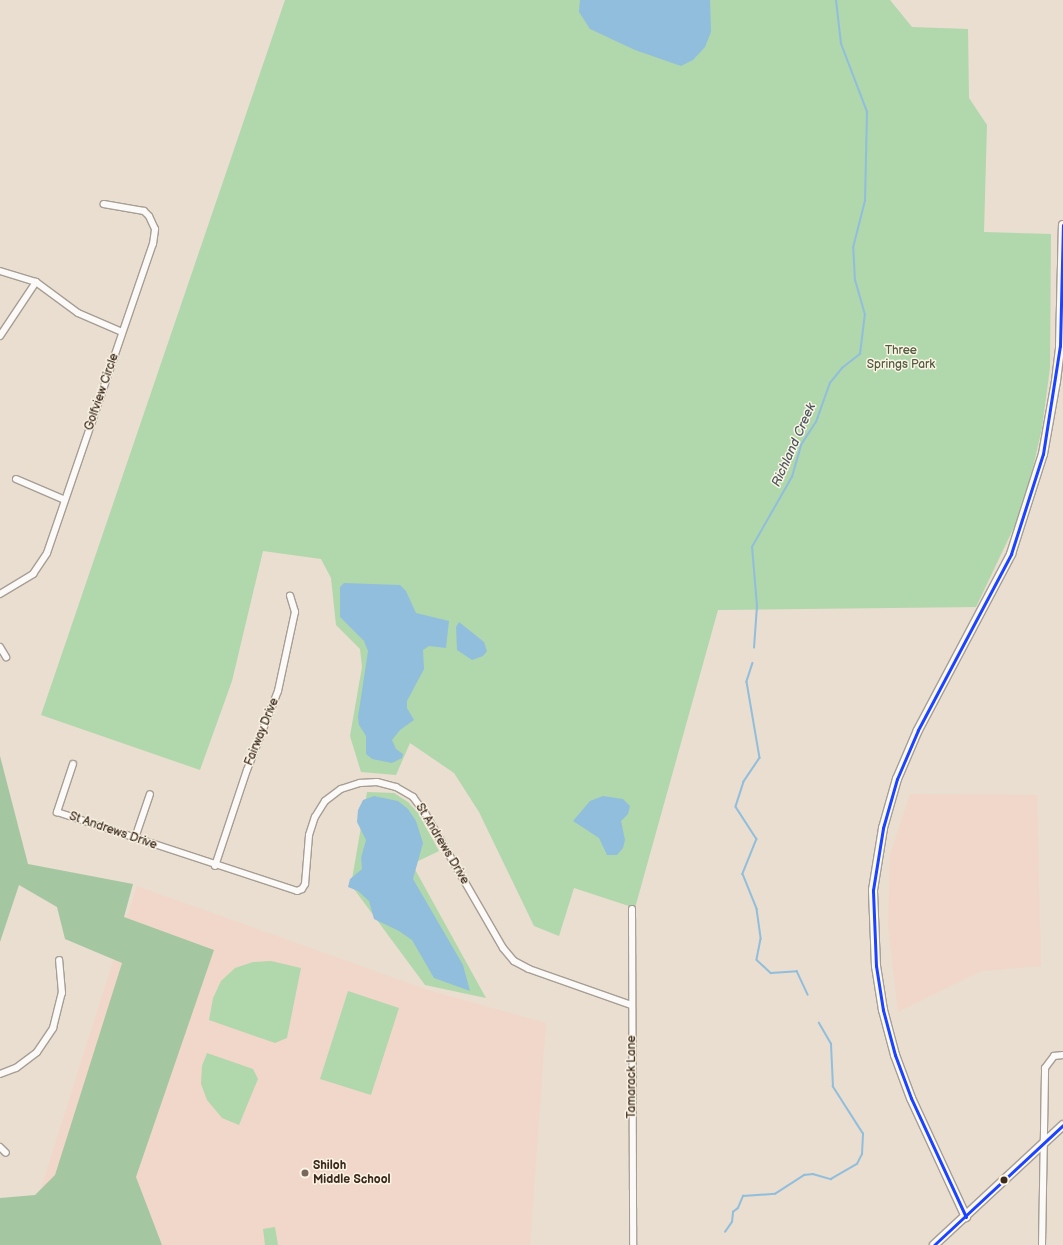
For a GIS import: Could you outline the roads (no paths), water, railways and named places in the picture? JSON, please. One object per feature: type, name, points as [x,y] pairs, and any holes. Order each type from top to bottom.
[{"type":"main road","points":[[966,1217],[911,1098],[895,1055],[883,1010],[876,966],[874,890],[883,828],[897,779],[918,730],[1011,554],[1041,461],[1050,420],[1058,367],[1063,225]]},
{"type":"main road","points":[[934,1245],[966,1217],[1063,1125]]},
{"type":"street","name":"Golfview Circle","points":[[0,594],[33,574],[41,564],[65,500],[153,244],[155,229],[149,216],[144,212],[104,204]]},
{"type":"street","points":[[0,271],[36,282],[78,313],[122,332]]},
{"type":"street","points":[[0,336],[36,282]]},
{"type":"street","points":[[16,479],[65,500]]},
{"type":"street","name":"Fairway Drive","points":[[215,866],[247,770],[278,691],[295,612],[290,596]]},
{"type":"street","points":[[0,647],[6,657]]},
{"type":"street","name":"St Andrews Drive","points":[[73,764],[57,812],[215,866],[297,891],[302,889],[305,884],[309,835],[315,817],[326,801],[341,789],[360,783],[378,782],[396,787],[413,797],[425,813],[503,948],[514,961],[528,969],[631,1004]]},
{"type":"street","points":[[135,838],[150,794]]},
{"type":"street","name":"Tamarack Lane","points":[[632,909],[631,1004],[633,1245]]},
{"type":"street","points":[[0,1074],[16,1068],[37,1052],[53,1028],[62,993],[58,960]]},
{"type":"street","points":[[1042,1245],[1045,1068],[1054,1056],[1063,1055]]},
{"type":"street","points":[[0,1147],[6,1153]]},
{"type":"water","points":[[580,0],[710,0],[711,32],[705,47],[693,60],[681,66],[635,50],[590,29],[579,12]]},
{"type":"water","points":[[344,583],[400,585],[406,591],[416,613],[449,621],[446,648],[429,646],[423,650],[424,669],[407,701],[407,708],[414,720],[400,730],[392,740],[396,749],[403,754],[402,758],[392,763],[372,759],[366,754],[366,736],[359,725],[358,717],[368,651],[364,641],[340,617],[340,587]]},
{"type":"water","points":[[459,622],[484,642],[487,651],[483,656],[472,660],[457,650],[456,627]]},
{"type":"water","points":[[374,796],[398,801],[408,809],[416,821],[423,843],[413,879],[463,965],[470,991],[434,978],[412,940],[399,931],[374,919],[369,901],[358,891],[348,887],[350,879],[362,869],[361,858],[366,840],[357,822],[358,810],[363,800]]},
{"type":"water","points":[[603,796],[623,799],[630,806],[628,814],[621,821],[625,840],[623,848],[617,855],[607,855],[599,838],[573,821],[590,801]]},
{"type":"waterway","name":"Richland Creek","points":[[754,648],[757,606],[752,547],[792,477],[801,445],[816,422],[830,383],[842,368],[860,354],[865,315],[855,281],[853,248],[865,201],[867,112],[841,44],[836,0]]},
{"type":"waterway","name":"Richland Creek","points":[[753,663],[747,682],[760,758],[744,782],[736,807],[757,839],[743,874],[757,909],[761,939],[757,960],[771,973],[797,971],[808,995]]},
{"type":"waterway","name":"Richland Creek","points":[[725,1232],[732,1222],[733,1212],[738,1208],[743,1196],[775,1194],[804,1175],[813,1174],[831,1179],[857,1164],[862,1154],[863,1134],[833,1087],[831,1044],[819,1023]]},
{"type":"place","name":"Shiloh Middle School","points":[[305,1173]]},
{"type":"park label","name":"Three Springs Park","points":[[901,358]]}]
